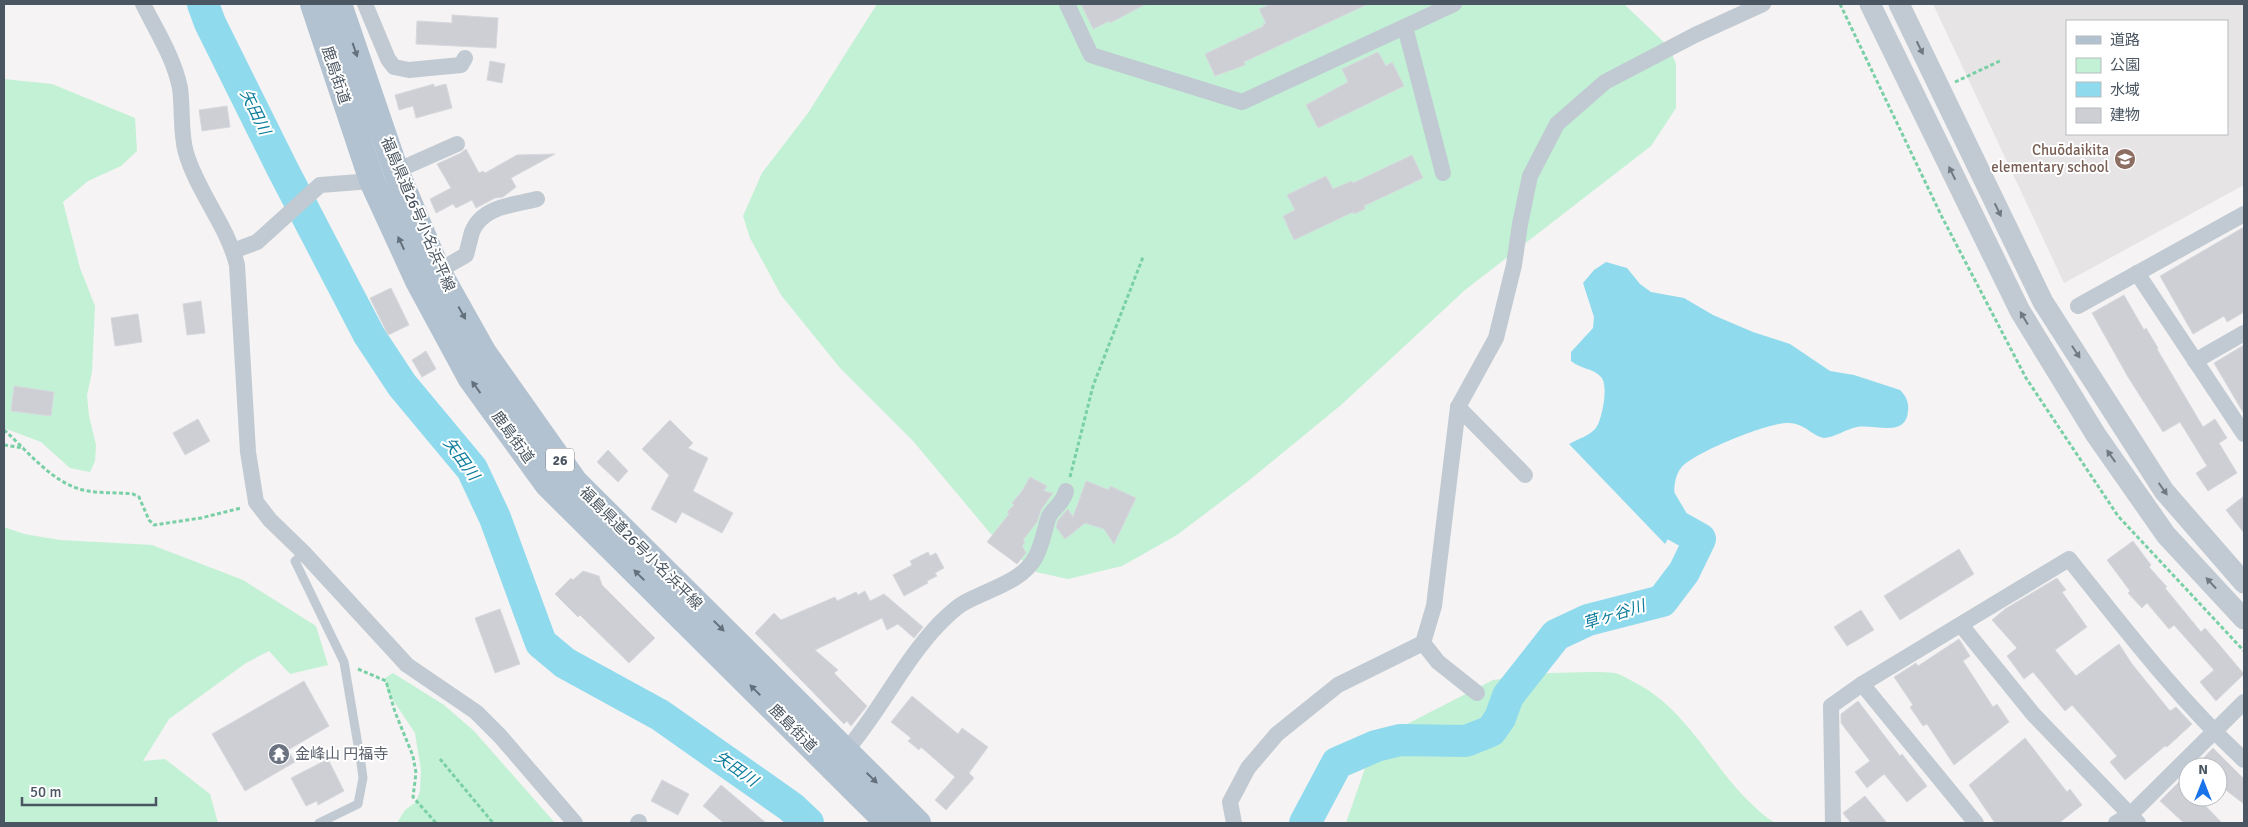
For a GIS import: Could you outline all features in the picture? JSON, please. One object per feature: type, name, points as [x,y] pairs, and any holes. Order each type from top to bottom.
[{"type":"main road","name":"鹿島街道","points":[[313,4],[372,181],[418,281],[471,379],[547,484],[888,823]]},
{"type":"main road","name":"福島県道26号小名浜平線","points":[[339,4],[396,171],[438,271],[484,353],[575,482],[918,823]]},
{"type":"street","points":[[143,4],[174,68],[180,89],[186,152],[196,180],[233,251],[237,265],[248,452],[256,502],[270,520],[304,553],[407,664],[476,712],[500,736],[575,823]]},
{"type":"street","points":[[365,4],[388,59],[394,67],[409,70],[461,65],[465,58]]},
{"type":"street","points":[[1067,4],[1091,55],[1242,102],[1405,27],[1436,8],[1454,4]]},
{"type":"street","points":[[1234,823],[1230,802],[1248,768],[1277,734],[1338,685],[1423,643],[1434,606],[1458,407],[1496,338],[1514,265],[1530,176],[1557,124],[1605,82],[1695,35],[1763,4]]},
{"type":"street","points":[[1870,4],[2020,311],[2096,435],[2166,536],[2244,619]]},
{"type":"street","points":[[1899,4],[2043,302],[2164,491],[2244,583]]},
{"type":"street","points":[[1405,27],[1443,174]]},
{"type":"street","points":[[396,171],[457,144]]},
{"type":"street","points":[[233,251],[257,242],[320,185],[372,181]]},
{"type":"street","points":[[438,271],[466,255],[473,231],[485,214],[537,199]]},
{"type":"street","points":[[2078,306],[2244,214]]},
{"type":"street","points":[[2137,273],[2244,434]]},
{"type":"street","points":[[2196,361],[2244,333]]},
{"type":"street","points":[[1458,407],[1525,474]]},
{"type":"street","points":[[845,752],[859,736],[897,676],[940,623],[960,605],[1026,570],[1034,559],[1049,517],[1064,501],[1066,491]]},
{"type":"street","points":[[1833,823],[1831,706],[1862,684],[2069,560],[2148,658],[2214,732],[2244,760]]},
{"type":"street","points":[[1961,625],[2033,714],[2128,821],[2244,702]]},
{"type":"street","points":[[1423,643],[1438,662],[1477,693]]},
{"type":"street","points":[[1862,684],[1976,823]]},
{"type":"lane","points":[[304,553],[295,561],[344,662],[363,778],[358,804],[320,823]]},
{"type":"path","points":[[1955,82],[2002,60]]},
{"type":"path","points":[[1951,73],[1959,91]]},
{"type":"path","points":[[1066,491],[1093,386],[1142,257]]},
{"type":"path","points":[[4,430],[36,461],[71,486],[93,491],[133,494],[139,497],[149,520],[154,525],[202,518],[232,511],[256,502]]},
{"type":"path","points":[[4,445],[24,448]]},
{"type":"path","points":[[344,662],[386,681],[395,712],[413,756],[416,774],[413,796],[436,823]]},
{"type":"path","points":[[440,759],[493,823]]},
{"type":"shaded area","name":"Chuōdaikita elementary school","points":[[1933,4],[2244,4],[2244,185],[2064,283]]},
{"type":"green space","points":[[877,4],[1624,4],[1669,47],[1676,64],[1676,108],[1651,146],[1465,290],[1341,405],[1247,482],[1177,535],[1122,566],[1068,579],[1036,572],[990,533],[913,441],[840,368],[781,295],[750,238],[743,216],[762,173],[808,113]]},
{"type":"green space","points":[[4,79],[52,84],[135,118],[137,151],[121,166],[88,181],[63,202],[80,268],[95,306],[92,372],[87,395],[89,416],[96,445],[95,461],[90,472],[70,468],[41,442],[4,428]]},
{"type":"green space","points":[[4,527],[24,534],[60,540],[152,545],[243,580],[316,626],[328,665],[290,674],[269,651],[246,663],[169,719],[143,761],[165,759],[210,794],[218,823],[4,823]]},
{"type":"green space","points":[[393,673],[444,705],[474,731],[555,823],[397,823],[405,810],[416,802],[420,791],[421,770],[415,733],[387,691],[385,678]]},
{"type":"green space","points":[[1549,673],[1615,673],[1626,677],[1654,694],[1673,710],[1690,729],[1738,790],[1755,808],[1775,823],[1346,823],[1365,768],[1407,724],[1493,680]]},
{"type":"water","points":[[1606,262],[1627,268],[1640,284],[1651,292],[1684,298],[1713,315],[1753,332],[1790,344],[1830,371],[1854,375],[1900,390],[1907,402],[1908,411],[1906,419],[1896,427],[1857,427],[1824,438],[1795,424],[1780,424],[1750,432],[1700,454],[1678,472],[1674,491],[1675,505],[1676,509],[1683,512],[1665,544],[1569,444],[1596,428],[1602,410],[1605,395],[1601,377],[1571,361],[1571,352],[1593,328],[1594,317],[1583,283],[1594,270]]},
{"type":"building","points":[[1081,4],[1146,4],[1110,23],[1109,21],[1093,29]]},
{"type":"building","points":[[1271,4],[1368,4],[1244,62],[1245,65],[1215,76],[1205,54],[1264,26],[1263,24],[1266,23],[1259,9]]},
{"type":"building","points":[[452,15],[498,18],[496,48],[416,44],[417,21],[452,23]]},
{"type":"building","points":[[1378,52],[1386,66],[1392,62],[1404,86],[1318,128],[1306,105],[1348,82],[1342,69]]},
{"type":"building","points":[[490,61],[505,64],[502,83],[487,80]]},
{"type":"building","points":[[434,84],[434,87],[446,84],[452,108],[416,118],[413,106],[399,110],[395,95]]},
{"type":"building","points":[[227,106],[230,127],[202,131],[199,110]]},
{"type":"building","points":[[466,149],[479,173],[483,171],[485,173],[517,155],[555,154],[511,178],[516,187],[503,197],[495,198],[476,208],[472,200],[456,208],[453,204],[436,213],[430,199],[451,188],[437,164]]},
{"type":"building","points":[[1412,155],[1423,178],[1364,206],[1365,209],[1354,214],[1353,212],[1294,240],[1283,216],[1295,210],[1287,195],[1326,176],[1333,189],[1352,181],[1353,183]]},
{"type":"building","points":[[2244,227],[2244,312],[2227,322],[2224,316],[2193,334],[2160,276]]},
{"type":"building","points":[[391,288],[409,325],[388,335],[370,298]]},
{"type":"building","points":[[2124,295],[2144,330],[2146,328],[2158,348],[2203,427],[2215,419],[2227,438],[2219,443],[2237,473],[2208,491],[2196,473],[2207,466],[2180,422],[2163,432],[2128,377],[2092,313]]},
{"type":"building","points":[[201,301],[205,333],[187,335],[183,304]]},
{"type":"building","points":[[138,314],[142,342],[115,346],[111,318]]},
{"type":"building","points":[[2244,345],[2244,414],[2214,363]]},
{"type":"building","points":[[426,351],[436,369],[422,377],[412,360]]},
{"type":"building","points":[[14,386],[54,392],[51,416],[11,411]]},
{"type":"building","points":[[198,419],[210,441],[185,455],[173,433]]},
{"type":"building","points":[[670,420],[693,443],[688,448],[708,458],[693,491],[733,513],[722,533],[682,512],[676,523],[651,509],[669,475],[642,449]]},
{"type":"building","points":[[608,450],[628,471],[618,482],[597,462]]},
{"type":"building","points":[[1030,477],[1047,486],[1044,491],[1053,493],[1041,510],[1037,522],[1023,540],[1025,542],[1022,546],[1026,553],[1017,564],[987,542],[1009,514],[1007,512],[1014,505],[1012,503]]},
{"type":"building","points":[[1086,481],[1109,490],[1110,486],[1136,498],[1114,544],[1104,529],[1085,523],[1065,539],[1056,527],[1058,520],[1068,509],[1073,517]]},
{"type":"building","points":[[2244,496],[2244,533],[2226,510]]},
{"type":"building","points":[[2133,541],[2151,565],[2149,567],[2167,587],[2165,588],[2201,632],[2205,628],[2244,674],[2216,701],[2200,682],[2214,670],[2174,625],[2169,629],[2147,603],[2142,608],[2128,593],[2130,591],[2107,560]]},
{"type":"building","points":[[1959,549],[1974,574],[1900,620],[1884,596]]},
{"type":"building","points":[[928,552],[930,556],[936,553],[944,568],[935,573],[937,576],[927,581],[928,583],[904,596],[893,575],[912,565],[910,561]]},
{"type":"building","points":[[583,571],[599,576],[602,585],[655,638],[629,663],[580,615],[578,617],[555,594],[571,578],[573,580]]},
{"type":"building","points":[[2057,578],[2066,590],[2062,592],[2087,627],[2055,650],[2076,676],[2119,644],[2132,664],[2170,711],[2176,707],[2192,724],[2167,747],[2165,746],[2125,780],[2110,762],[2117,756],[2072,705],[2065,711],[2033,672],[2024,679],[2007,656],[2017,648],[1992,620],[2005,609]]},
{"type":"building","points":[[865,591],[870,601],[884,594],[923,627],[914,638],[898,624],[887,630],[882,618],[815,650],[838,670],[834,673],[867,706],[851,726],[847,721],[844,724],[755,633],[774,613],[781,620],[835,597],[837,601],[856,592],[858,595]]},
{"type":"building","points":[[500,609],[520,664],[495,673],[475,618]]},
{"type":"building","points":[[1861,610],[1874,630],[1847,646],[1834,627]]},
{"type":"building","points":[[1959,639],[1970,656],[1963,661],[1993,707],[1997,704],[2009,722],[1954,765],[1927,724],[1923,726],[1910,707],[1913,705],[1894,677],[1916,663],[1918,666]]},
{"type":"building","points":[[304,681],[329,726],[288,750],[295,762],[245,791],[212,734]]},
{"type":"building","points":[[912,696],[958,734],[962,728],[988,747],[969,773],[974,778],[946,810],[935,800],[955,777],[921,747],[919,750],[908,741],[911,738],[891,722]]},
{"type":"building","points":[[1858,701],[1900,756],[1902,754],[1927,786],[1907,802],[1884,774],[1867,788],[1855,772],[1870,761],[1841,723],[1841,714]]},
{"type":"building","points":[[2025,738],[2067,792],[2070,789],[2082,805],[2059,823],[1995,823],[1969,785]]},
{"type":"building","points":[[2213,748],[2222,757],[2204,757]]},
{"type":"building","points":[[328,759],[344,791],[318,805],[317,801],[306,806],[291,778]]},
{"type":"building","points":[[2228,763],[2244,779],[2244,804],[2228,792]]},
{"type":"building","points":[[662,780],[689,794],[678,815],[651,801]]},
{"type":"building","points":[[2178,783],[2178,807],[2207,807],[2222,823],[2184,823],[2160,801]]},
{"type":"building","points":[[721,785],[766,823],[724,823],[703,806]]},
{"type":"building","points":[[1865,796],[1887,823],[1851,823],[1843,813]]},
{"type":"waterway","name":"矢田川","points":[[203,4],[210,23],[283,170],[369,335],[402,385],[472,469],[495,518],[541,643],[565,663],[660,715],[791,807],[808,823]]},
{"type":"waterway","name":"草ヶ谷川","points":[[1305,823],[1337,763],[1376,746],[1400,740],[1466,741],[1491,731],[1500,718],[1508,696],[1556,635],[1588,620],[1662,601],[1684,572],[1700,539],[1675,525],[1653,488]]},
{"type":"place","name":"Chuōdaikita elementary school","points":[[2125,159]]},
{"type":"place","name":"金峰山 円福寺","points":[[279,754]]}]
